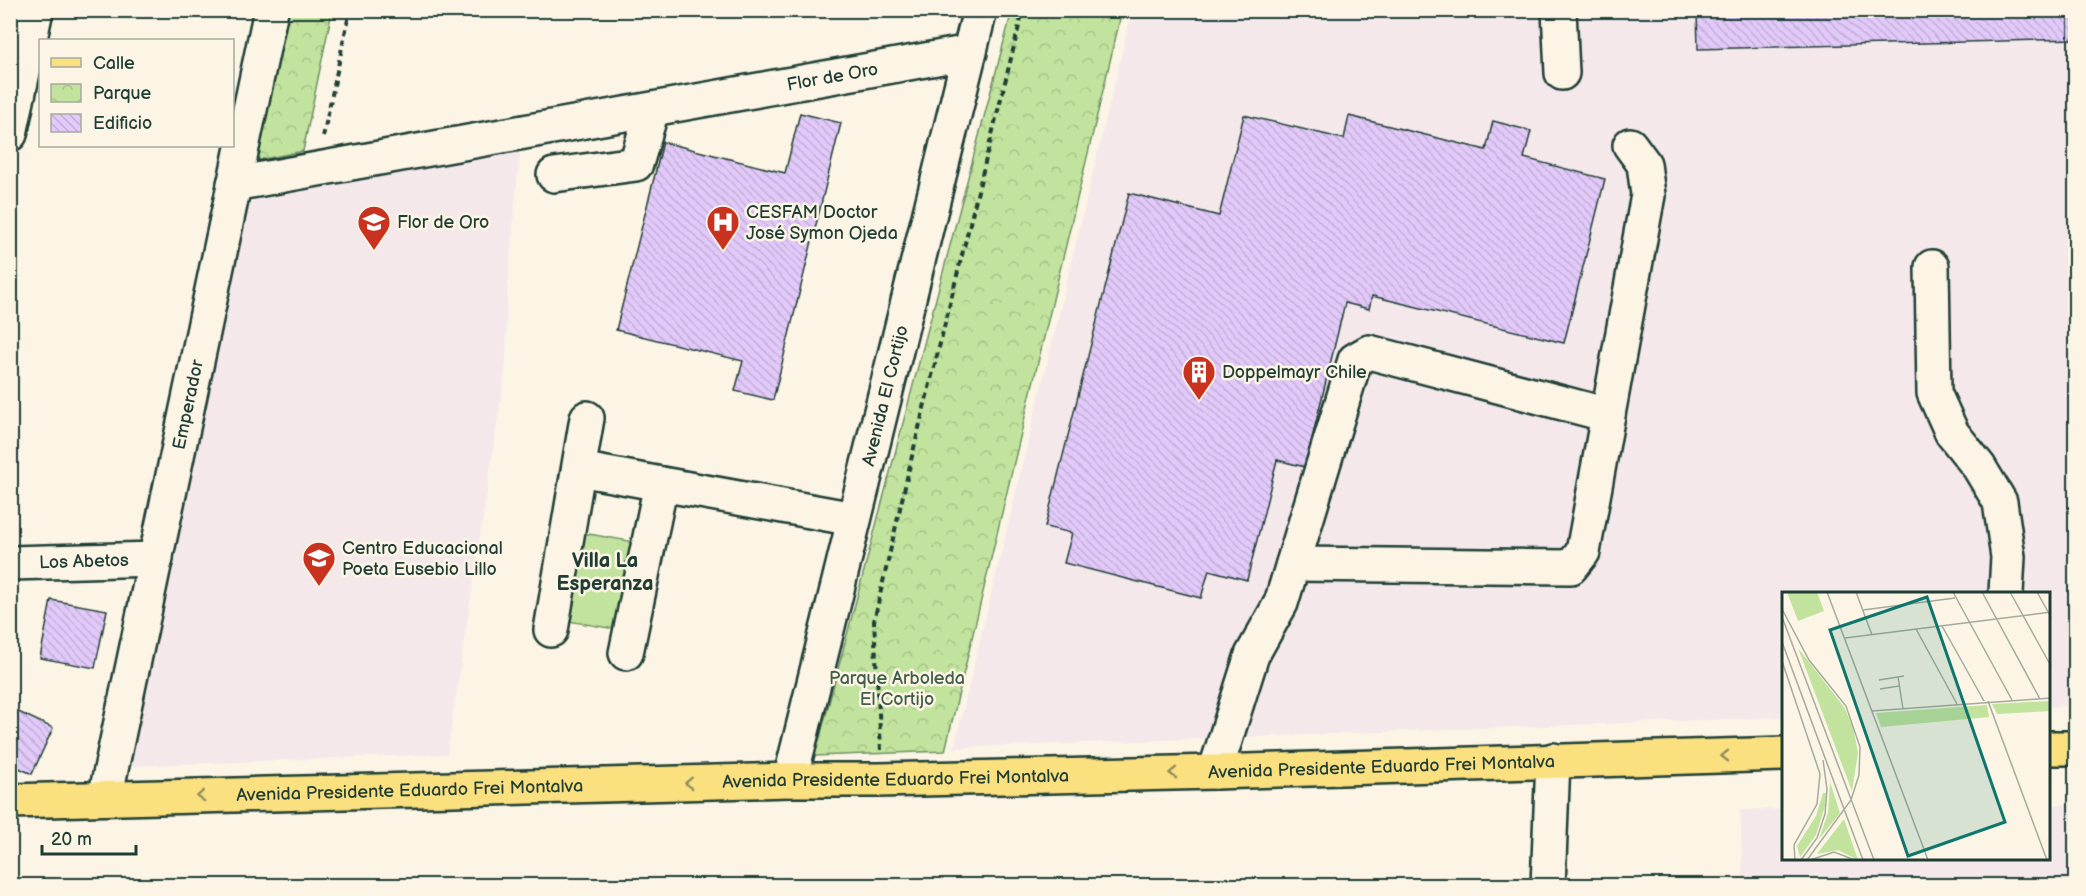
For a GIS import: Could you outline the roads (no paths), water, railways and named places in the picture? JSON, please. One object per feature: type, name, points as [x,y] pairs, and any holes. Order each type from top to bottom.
[{"type":"main road","points":[[2050,748],[2076,747]]},
{"type":"main road","name":"Avenida Presidente Eduardo Frei Montalva","points":[[10,801],[790,780],[1215,772],[1782,754]]},
{"type":"street","points":[[10,134],[36,10]]},
{"type":"street","name":"Emperador","points":[[105,798],[271,10]]},
{"type":"street","name":"Avenida El Cortijo","points":[[790,780],[980,10]]},
{"type":"street","points":[[1559,10],[1562,74]]},
{"type":"street","name":"Flor de Oro","points":[[234,184],[970,52]]},
{"type":"street","points":[[554,175],[636,164],[652,110]]},
{"type":"street","points":[[1293,564],[1571,567],[1583,552],[1648,195],[1644,164],[1630,145]]},
{"type":"street","points":[[1932,267],[1934,393],[1952,433],[1979,467],[2000,502],[2008,557],[2006,592]]},
{"type":"street","points":[[1215,772],[1252,655],[1281,603],[1355,360],[1370,351],[1608,415]]},
{"type":"street","points":[[551,630],[587,418]]},
{"type":"street","points":[[579,469],[854,519]]},
{"type":"street","points":[[626,653],[661,484]]},
{"type":"street","name":"Los Abetos","points":[[10,563],[156,559]]},
{"type":"street","points":[[1548,885],[1553,760]]},
{"type":"place","name":"Flor de Oro","points":[[374,251]]},
{"type":"place","name":"CESFAM Doctor José Symon Ojeda","points":[[723,251]]},
{"type":"place","name":"Doppelmayr Chile","points":[[1199,401]]},
{"type":"place","name":"Centro Educacional Poeta Eusebio Lillo","points":[[319,587]]},
{"type":"district","name":"Villa La Esperanza","points":[[605,572]]},
{"type":"park label","name":"Parque Arboleda El Cortijo","points":[[897,688]]}]
